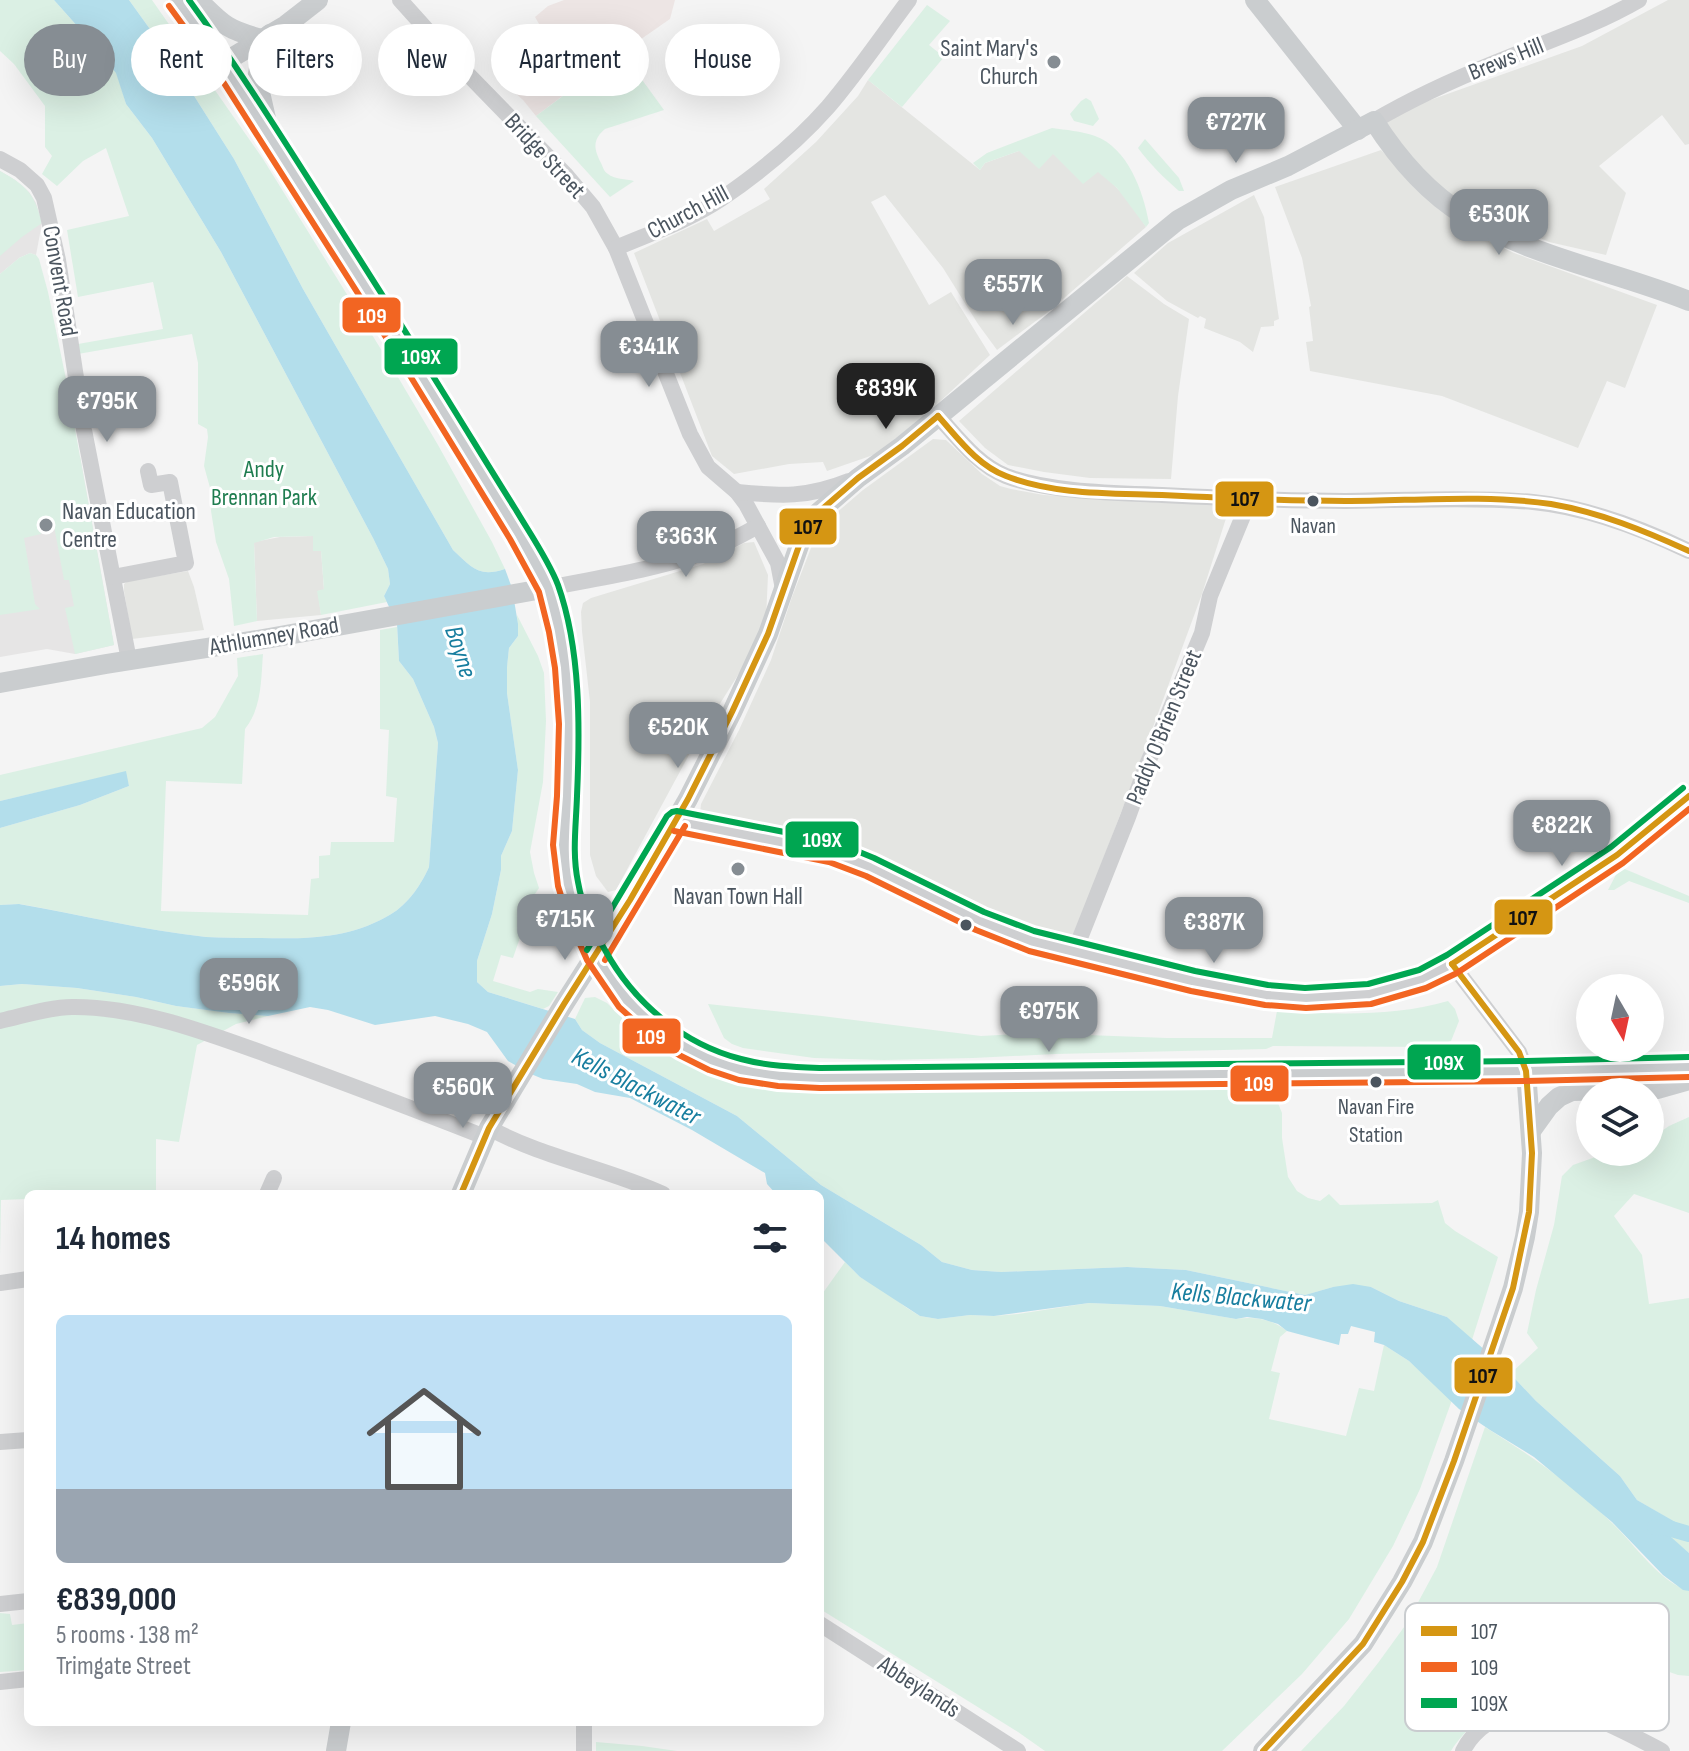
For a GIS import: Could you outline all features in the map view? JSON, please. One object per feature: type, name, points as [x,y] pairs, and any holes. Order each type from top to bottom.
[{"type":"main road","points":[[177,0],[195,24]]},
{"type":"main road","points":[[198,0],[225,27],[248,35]]},
{"type":"main road","points":[[287,24],[318,0]]},
{"type":"main road","points":[[1255,0],[1366,126],[1463,215],[1558,258],[1689,301]]},
{"type":"main road","points":[[232,77],[519,534],[548,588],[565,667],[569,724],[563,845],[568,885],[596,955],[626,1000],[663,1033],[713,1061],[741,1070],[778,1076],[1689,1067]]},
{"type":"main road","points":[[262,96],[269,135]]},
{"type":"main road","points":[[463,1190],[487,1132],[676,821],[768,634],[801,540],[813,517],[1178,220],[1231,190],[1288,166],[1366,126]]},
{"type":"main road","name":"Athlumney Road","points":[[0,683],[548,588]]},
{"type":"main road","points":[[1263,1751],[1363,1644],[1423,1542],[1513,1288],[1529,1212],[1532,1153],[1526,1071]]},
{"type":"main road","points":[[1531,1131],[1549,1106],[1572,1091],[1657,1089],[1689,1080]]},
{"type":"main road","points":[[336,1751],[340,1726]]},
{"type":"street","name":"Bridge Street","points":[[400,0],[593,207],[616,248],[690,434],[708,467],[746,504],[778,563],[783,589]]},
{"type":"street","name":"Church Hill","points":[[616,248],[719,200],[758,172],[825,110],[909,0]]},
{"type":"street","name":"Brews Hill","points":[[1366,126],[1420,96],[1617,13],[1639,0]]},
{"type":"street","name":"Convent Road","points":[[0,159],[20,170],[37,185],[44,198],[58,260],[84,430],[129,660]]},
{"type":"street","points":[[938,416],[974,455],[993,470],[1036,484],[1246,499],[1533,502],[1589,513],[1689,551]]},
{"type":"street","points":[[113,577],[186,563],[170,482],[151,485],[148,471]]},
{"type":"street","points":[[737,492],[794,496],[836,487],[858,478]]},
{"type":"street","name":"Paddy O'Brien Street","points":[[1074,953],[1202,633],[1210,596],[1245,511],[1246,499]]},
{"type":"street","points":[[548,588],[696,555],[758,526]]},
{"type":"street","points":[[676,821],[832,852],[870,867],[980,921],[1031,941],[1202,983],[1267,995],[1305,998],[1369,994],[1423,979],[1452,964],[1617,855],[1689,796]]},
{"type":"street","points":[[1452,964],[1519,1052],[1526,1071]]},
{"type":"street","points":[[0,1021],[69,1007],[97,1008],[142,1016],[215,1036],[653,1190]]},
{"type":"street","points":[[269,1190],[274,1178]]},
{"type":"street","points":[[0,1283],[24,1280]]},
{"type":"street","points":[[0,1442],[24,1440]]},
{"type":"street","points":[[0,1604],[24,1601]]},
{"type":"street","name":"Abbeylands","points":[[824,1627],[1015,1750]]},
{"type":"street","points":[[0,1682],[24,1679]]},
{"type":"street","points":[[584,1726],[584,1751]]},
{"type":"street","points":[[1463,1751],[1477,1731]]},
{"type":"street","points":[[1622,1731],[1662,1751]]},
{"type":"shaded area","points":[[564,0],[675,0],[670,19],[649,34],[649,24],[539,24],[535,17],[548,6]]},
{"type":"shaded area","points":[[1668,0],[1689,0],[1689,144],[1685,145],[1662,115],[1599,166],[1626,193],[1606,255],[1549,242],[1443,192],[1422,173],[1384,123],[1422,103],[1582,46]]},
{"type":"shaded area","points":[[868,80],[980,170],[985,163],[1019,151],[1053,154],[1098,169],[1130,201],[1146,227],[1048,312],[997,350],[943,268],[885,195],[871,202],[929,305],[951,292],[990,355],[879,453],[827,471],[823,462],[789,464],[734,474],[712,456],[634,253],[707,219],[714,231],[770,199],[764,189],[816,142],[858,96]]},
{"type":"shaded area","points":[[519,96],[562,96],[536,116]]},
{"type":"shaded area","points":[[1381,150],[1448,215],[1476,235],[1514,253],[1657,305],[1625,388],[1607,381],[1578,448],[1442,396],[1310,371],[1306,342],[1313,341],[1311,306],[1302,258],[1275,187]]},
{"type":"shaded area","points":[[0,171],[29,192],[42,223],[36,255],[30,253],[19,258],[0,274]]},
{"type":"shaded area","points":[[1254,195],[1264,217],[1279,319],[1274,321],[1274,326],[1261,327],[1253,352],[1240,342],[1204,328],[1206,319],[1198,318],[1167,301],[1134,273],[1168,243]]},
{"type":"shaded area","points":[[1127,276],[1189,319],[1171,479],[1090,478],[1008,465],[985,448],[959,421]]},
{"type":"shaded area","points":[[933,439],[946,440],[982,474],[1011,489],[1044,495],[1227,507],[1202,594],[1132,784],[1073,938],[1064,943],[1006,922],[874,860],[704,819],[700,813],[701,804],[771,660],[816,535],[863,490]]},
{"type":"shaded area","name":"Navan Education Centre","points":[[80,456],[114,645],[75,654],[47,649],[0,657],[0,472]]},
{"type":"shaded area","points":[[313,536],[321,550],[324,590],[318,591],[321,615],[257,621],[254,542]]},
{"type":"shaded area","points":[[754,542],[768,575],[766,619],[745,664],[697,740],[616,890],[608,892],[596,876],[590,855],[590,702],[582,631],[583,603],[703,564],[744,543]]},
{"type":"shaded area","points":[[188,571],[204,630],[132,639],[124,584]]},
{"type":"green space","points":[[0,0],[54,0],[75,24],[24,24],[24,78],[0,51]]},
{"type":"green space","points":[[129,0],[152,0],[169,24],[146,24]]},
{"type":"green space","points":[[927,5],[950,21],[929,45],[944,57],[902,107],[868,80]]},
{"type":"green space","name":"Andy Brennan Park","points":[[115,71],[117,73],[126,104],[152,138],[221,252],[373,538],[388,569],[390,584],[384,596],[387,602],[321,615],[317,591],[324,589],[321,551],[313,551],[313,536],[274,537],[254,543],[257,621],[234,626],[229,579],[216,542],[212,495],[204,466],[208,437],[207,429],[198,424],[198,363],[192,334],[78,354],[78,344],[163,329],[153,282],[78,297],[67,230],[129,216],[106,148],[83,161],[57,186],[42,174],[52,156],[45,147],[45,106],[38,96],[115,96]]},
{"type":"green space","points":[[649,89],[664,110],[605,129],[598,137],[596,149],[606,172],[613,177],[634,181],[610,197],[536,116],[563,96],[649,96]]},
{"type":"green space","points":[[194,96],[219,96],[263,159],[392,367],[505,569],[488,572],[476,569],[453,550],[303,289],[234,159]]},
{"type":"green space","points":[[1086,98],[1091,101],[1099,119],[1093,126],[1074,121],[1070,114]]},
{"type":"green space","points":[[1052,128],[1095,136],[1117,150],[1132,172],[1143,198],[1149,223],[1146,227],[1117,188],[1098,172],[1083,184],[1053,154],[1039,169],[1019,151],[985,163],[980,170],[973,163],[987,153]]},
{"type":"green space","points":[[1145,139],[1179,178],[1184,191],[1179,191],[1168,181],[1138,148]]},
{"type":"green space","points":[[0,171],[28,191],[42,223],[0,256]]},
{"type":"green space","points":[[30,253],[39,259],[48,292],[114,645],[75,654],[65,608],[74,606],[69,580],[64,580],[54,526],[40,529],[41,534],[24,538],[35,604],[40,609],[0,615],[0,274]]},
{"type":"green space","points":[[517,615],[544,673],[546,721],[543,782],[530,852],[539,888],[513,958],[501,955],[493,981],[530,992],[538,989],[558,992],[549,1006],[543,1009],[488,992],[477,982],[477,961],[492,914],[501,856],[512,831],[518,770],[507,693],[507,666],[509,648],[518,636]]},
{"type":"green space","points":[[397,627],[399,661],[413,679],[438,743],[429,867],[412,896],[393,913],[341,934],[227,938],[159,930],[20,904],[0,905],[0,828],[80,805],[129,786],[125,772],[0,801],[0,775],[202,728],[215,717],[238,676],[237,658],[263,654],[258,703],[245,729],[242,784],[166,781],[161,911],[308,915],[311,879],[319,878],[319,856],[330,855],[331,842],[394,842],[397,798],[386,796],[389,730],[380,729],[380,630]]},
{"type":"green space","points":[[1620,867],[1689,896],[1689,903],[1629,881],[1608,890]]},
{"type":"green space","points":[[22,984],[77,988],[176,1006],[268,1016],[236,1024],[197,1045],[179,1142],[156,1139],[156,1190],[24,1190],[24,1199],[1,1200],[0,1256],[0,986]]},
{"type":"green space","points":[[595,997],[607,1003],[643,1038],[679,1059],[726,1081],[768,1089],[856,1092],[1272,1088],[1282,1113],[1288,1177],[1297,1191],[1320,1201],[1329,1194],[1340,1205],[1432,1203],[1438,1200],[1445,1223],[1498,1257],[1472,1340],[1447,1317],[1399,1301],[1371,1287],[1333,1287],[1305,1295],[1186,1270],[1127,1267],[1001,1272],[972,1270],[942,1262],[921,1245],[821,1185],[737,1116],[600,1043],[582,1030],[575,1019],[585,998]]},
{"type":"green space","points":[[1448,1001],[1459,1021],[1451,1041],[1433,1047],[1273,1046],[1266,1049],[884,1060],[814,1058],[743,1048],[724,1038],[708,1004],[981,1036],[1034,1033],[1272,1038],[1277,1011],[1385,1012]]},
{"type":"green space","points":[[1689,1117],[1689,1213],[1634,1194],[1614,1216],[1642,1255],[1649,1304],[1689,1298],[1689,1553],[1670,1537],[1676,1523],[1637,1500],[1620,1476],[1510,1374],[1538,1348],[1527,1333],[1554,1225],[1562,1176],[1576,1164],[1664,1166],[1664,1129]]},
{"type":"green space","points":[[845,1262],[860,1277],[920,1316],[938,1319],[1018,1314],[1089,1303],[1160,1306],[1236,1319],[1269,1321],[1287,1331],[1280,1337],[1271,1371],[1280,1373],[1269,1419],[1346,1436],[1359,1388],[1374,1391],[1384,1345],[1409,1361],[1452,1400],[1420,1489],[1393,1546],[1349,1619],[1302,1674],[1222,1751],[1045,1751],[824,1611],[824,1291]]},
{"type":"green space","points":[[1485,1427],[1566,1482],[1596,1507],[1667,1579],[1689,1591],[1689,1676],[1669,1672],[1669,1603],[1418,1603],[1437,1567]]},
{"type":"green space","points":[[0,1613],[10,1614],[12,1625],[24,1624],[24,1670],[0,1672]]},
{"type":"green space","points":[[1405,1626],[1405,1731],[1466,1731],[1451,1751],[1301,1751],[1344,1706]]},
{"type":"green space","points":[[596,1742],[642,1746],[677,1751],[596,1751]]},
{"type":"water","points":[[54,0],[129,0],[146,24],[131,24],[131,96],[194,96],[234,159],[303,289],[453,550],[476,569],[488,572],[505,569],[512,588],[518,624],[518,636],[509,648],[507,693],[518,770],[512,831],[501,856],[492,914],[477,961],[477,982],[488,992],[575,1019],[582,1030],[600,1043],[737,1116],[821,1185],[921,1245],[942,1262],[972,1270],[1001,1272],[1127,1267],[1186,1270],[1305,1295],[1353,1284],[1371,1287],[1399,1301],[1447,1317],[1620,1476],[1637,1500],[1677,1523],[1671,1537],[1689,1553],[1689,1591],[1663,1575],[1612,1522],[1534,1457],[1459,1409],[1409,1361],[1374,1342],[1375,1332],[1351,1326],[1348,1334],[1341,1334],[1339,1345],[1287,1331],[1278,1324],[1262,1319],[1236,1319],[1160,1306],[1089,1303],[994,1316],[938,1319],[920,1316],[860,1277],[824,1241],[824,1190],[772,1190],[767,1184],[765,1173],[692,1130],[630,1098],[595,1092],[577,1084],[531,1074],[508,1061],[487,1032],[468,1024],[435,1016],[375,1025],[310,1007],[268,1016],[176,1006],[77,988],[22,984],[0,986],[0,905],[19,904],[206,937],[325,936],[356,930],[400,908],[412,896],[429,867],[438,743],[413,679],[399,661],[397,624],[384,596],[390,584],[388,569],[221,252],[152,138],[126,104],[116,73],[115,24],[75,24]]},
{"type":"water","points":[[126,771],[129,786],[80,805],[0,828],[0,801]]},
{"type":"waterway","points":[[1655,1527],[1689,1534]]},
{"type":"transit line","name":"109X","points":[[189,0],[255,96],[366,270],[533,537],[554,576],[566,610],[575,663],[579,744],[575,850],[582,900],[596,934],[630,987],[645,1004],[680,1032],[741,1059],[771,1065],[820,1068],[1689,1057]]},
{"type":"transit line","name":"109","points":[[169,6],[215,69],[401,361],[539,592],[555,668],[559,724],[553,845],[558,886],[587,960],[619,1007],[657,1041],[709,1070],[739,1080],[820,1088],[1689,1077]]},
{"type":"transit line","name":"107","points":[[938,416],[986,465],[1006,476],[1043,487],[1103,493],[1276,500],[1525,501],[1569,507],[1604,517],[1689,551]]},
{"type":"transit line","name":"107","points":[[463,1190],[489,1128],[630,900],[688,799],[768,634],[801,540],[813,517],[938,416]]},
{"type":"transit line","name":"109X","points":[[587,950],[667,816],[677,811],[835,842],[984,912],[1034,931],[1195,971],[1268,985],[1305,988],[1368,984],[1419,970],[1447,955],[1611,847],[1683,788]]},
{"type":"transit line","name":"107","points":[[1452,964],[1617,855],[1689,796]]},
{"type":"transit line","name":"109","points":[[674,831],[829,862],[1029,951],[1191,991],[1265,1005],[1306,1008],[1371,1004],[1426,988],[1457,973],[1623,863],[1689,809]]},
{"type":"transit line","name":"109","points":[[605,960],[685,826]]},
{"type":"transit line","name":"107","points":[[1263,1751],[1363,1644],[1402,1582],[1423,1542],[1454,1461],[1513,1288],[1529,1212],[1532,1153],[1526,1071],[1519,1052],[1452,964]]},
{"type":"place","name":"Saint Mary's Church","points":[[1054,62]]},
{"type":"place","name":"Navan","points":[[1313,501]]},
{"type":"place","name":"Navan Education Centre","points":[[46,525]]},
{"type":"place","name":"Navan Town Hall","points":[[738,869]]},
{"type":"place","name":"Navan Fire Station","points":[[1376,1082]]},
{"type":"water label","name":"Boyne","points":[[460,652]]},
{"type":"water label","name":"Kells Blackwater","points":[[636,1087]]},
{"type":"water label","name":"Kells Blackwater","points":[[1241,1298]]}]
